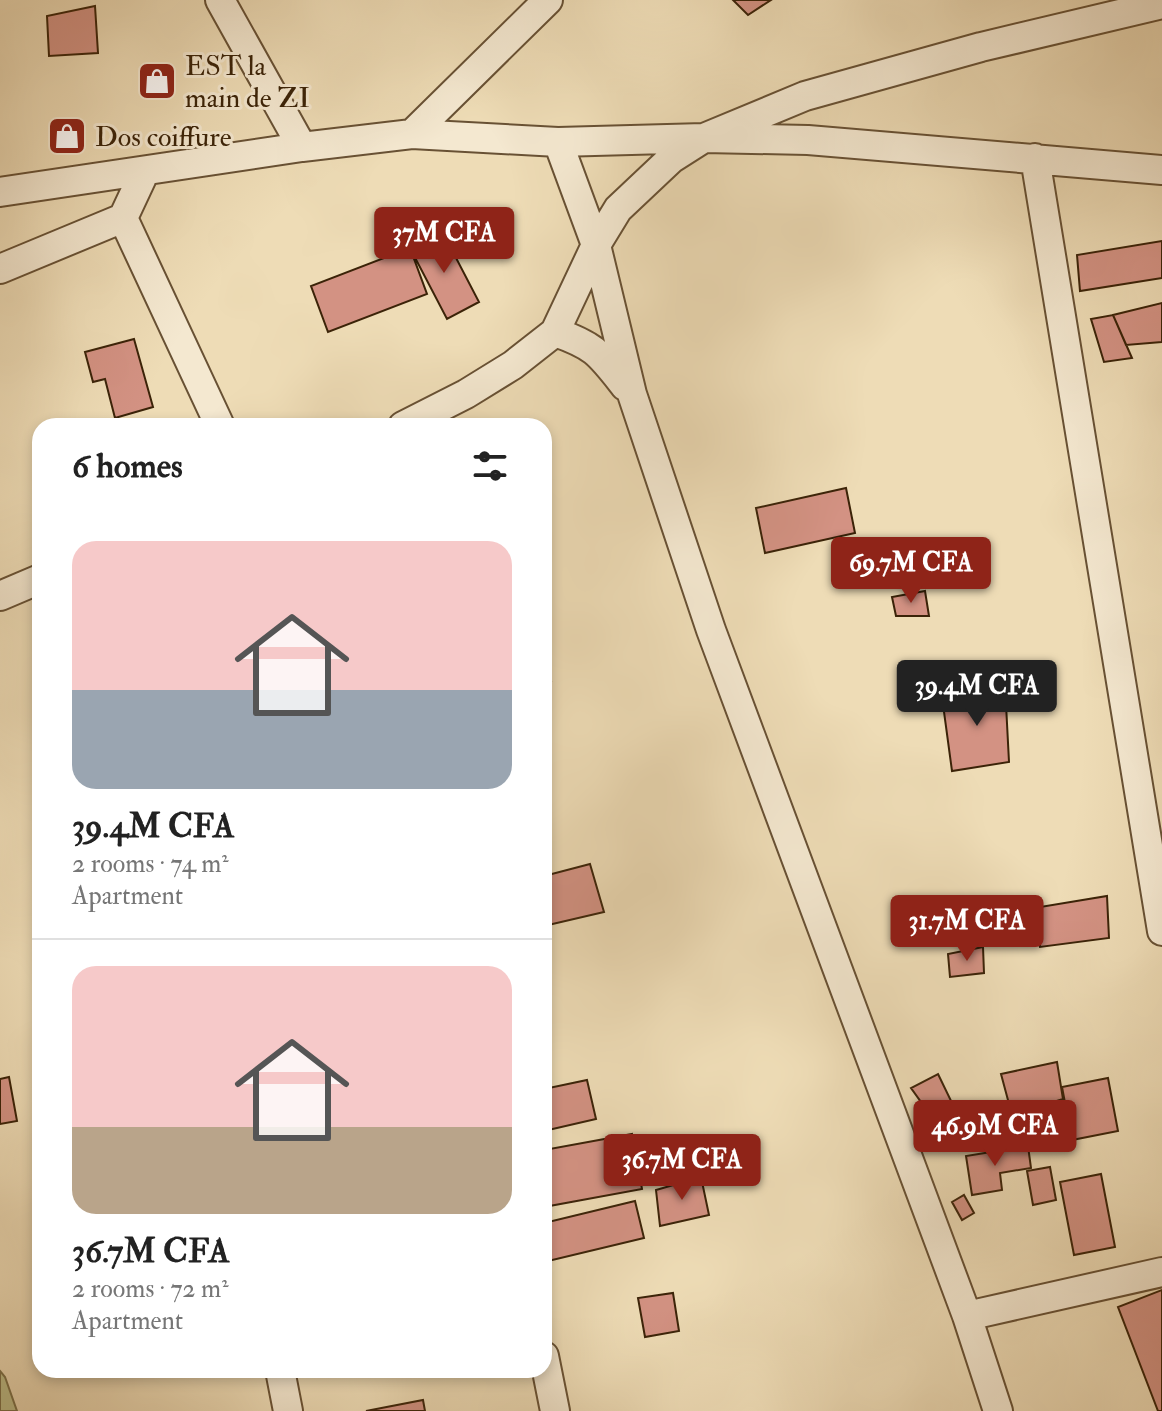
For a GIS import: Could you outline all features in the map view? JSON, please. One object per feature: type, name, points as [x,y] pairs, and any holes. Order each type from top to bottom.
[{"type":"street","points":[[220,0],[302,147]]},
{"type":"street","points":[[412,134],[548,0]]},
{"type":"street","points":[[419,418],[501,373],[555,332],[596,245],[618,209],[671,159],[704,138],[805,96],[981,47],[1162,4]]},
{"type":"street","points":[[0,192],[302,147],[412,134],[558,142],[704,138],[808,140],[1162,170]]},
{"type":"street","points":[[558,142],[596,245],[632,394],[711,630],[967,1316],[998,1411]]},
{"type":"street","points":[[1035,158],[1162,931]]},
{"type":"street","points":[[0,269],[123,218],[145,171]]},
{"type":"street","points":[[123,218],[216,418]]},
{"type":"street","points":[[555,332],[585,342],[600,355],[632,394]]},
{"type":"street","points":[[0,596],[32,582]]},
{"type":"street","points":[[967,1316],[1162,1272]]},
{"type":"street","points":[[282,1378],[288,1411]]},
{"type":"street","points":[[548,1378],[555,1411]]},
{"type":"green space","points":[[0,1371],[5,1377],[17,1411],[0,1411]]},
{"type":"building","points":[[733,0],[771,0],[748,15]]},
{"type":"building","points":[[95,6],[98,53],[49,56],[47,16]]},
{"type":"building","points":[[442,231],[479,302],[447,319],[410,248]]},
{"type":"building","points":[[1162,241],[1162,278],[1080,291],[1077,255]]},
{"type":"building","points":[[410,248],[427,294],[328,332],[311,286]]},
{"type":"building","points":[[1162,303],[1162,342],[1126,345],[1113,315]]},
{"type":"building","points":[[1113,315],[1132,358],[1104,362],[1091,319]]},
{"type":"building","points":[[134,339],[153,407],[115,418],[105,379],[93,382],[85,352]]},
{"type":"building","points":[[846,488],[855,533],[765,553],[756,508]]},
{"type":"building","points":[[925,591],[929,616],[896,616],[892,597]]},
{"type":"building","points":[[1005,685],[1009,762],[952,771],[942,697]]},
{"type":"building","points":[[590,864],[604,912],[552,924],[552,874]]},
{"type":"building","points":[[1107,896],[1109,938],[1040,947],[1034,908]]},
{"type":"building","points":[[983,947],[984,973],[950,977],[948,954]]},
{"type":"building","points":[[1057,1062],[1063,1099],[1012,1115],[1001,1074]]},
{"type":"building","points":[[938,1074],[954,1107],[929,1113],[911,1088]]},
{"type":"building","points":[[9,1077],[17,1121],[0,1124],[0,1079]]},
{"type":"building","points":[[1108,1078],[1118,1131],[1072,1140],[1062,1087]]},
{"type":"building","points":[[587,1080],[596,1119],[552,1129],[552,1087]]},
{"type":"building","points":[[632,1134],[642,1189],[552,1206],[552,1149]]},
{"type":"building","points":[[1028,1146],[1031,1168],[1000,1173],[1002,1190],[972,1195],[966,1156]]},
{"type":"building","points":[[1050,1167],[1056,1200],[1033,1205],[1027,1171]]},
{"type":"building","points":[[1101,1174],[1115,1247],[1074,1255],[1060,1182]]},
{"type":"building","points":[[701,1177],[709,1215],[660,1226],[656,1190]]},
{"type":"building","points":[[964,1195],[974,1213],[962,1220],[952,1202]]},
{"type":"building","points":[[635,1201],[644,1238],[552,1260],[552,1221]]},
{"type":"building","points":[[1162,1290],[1162,1411],[1158,1411],[1118,1307]]},
{"type":"building","points":[[673,1293],[679,1331],[645,1337],[638,1298]]},
{"type":"building","points":[[423,1400],[425,1411],[366,1411]]},
{"type":"place","name":"EST la main de ZI","points":[[157,81]]},
{"type":"place","name":"Dos coiffure","points":[[67,136]]}]
